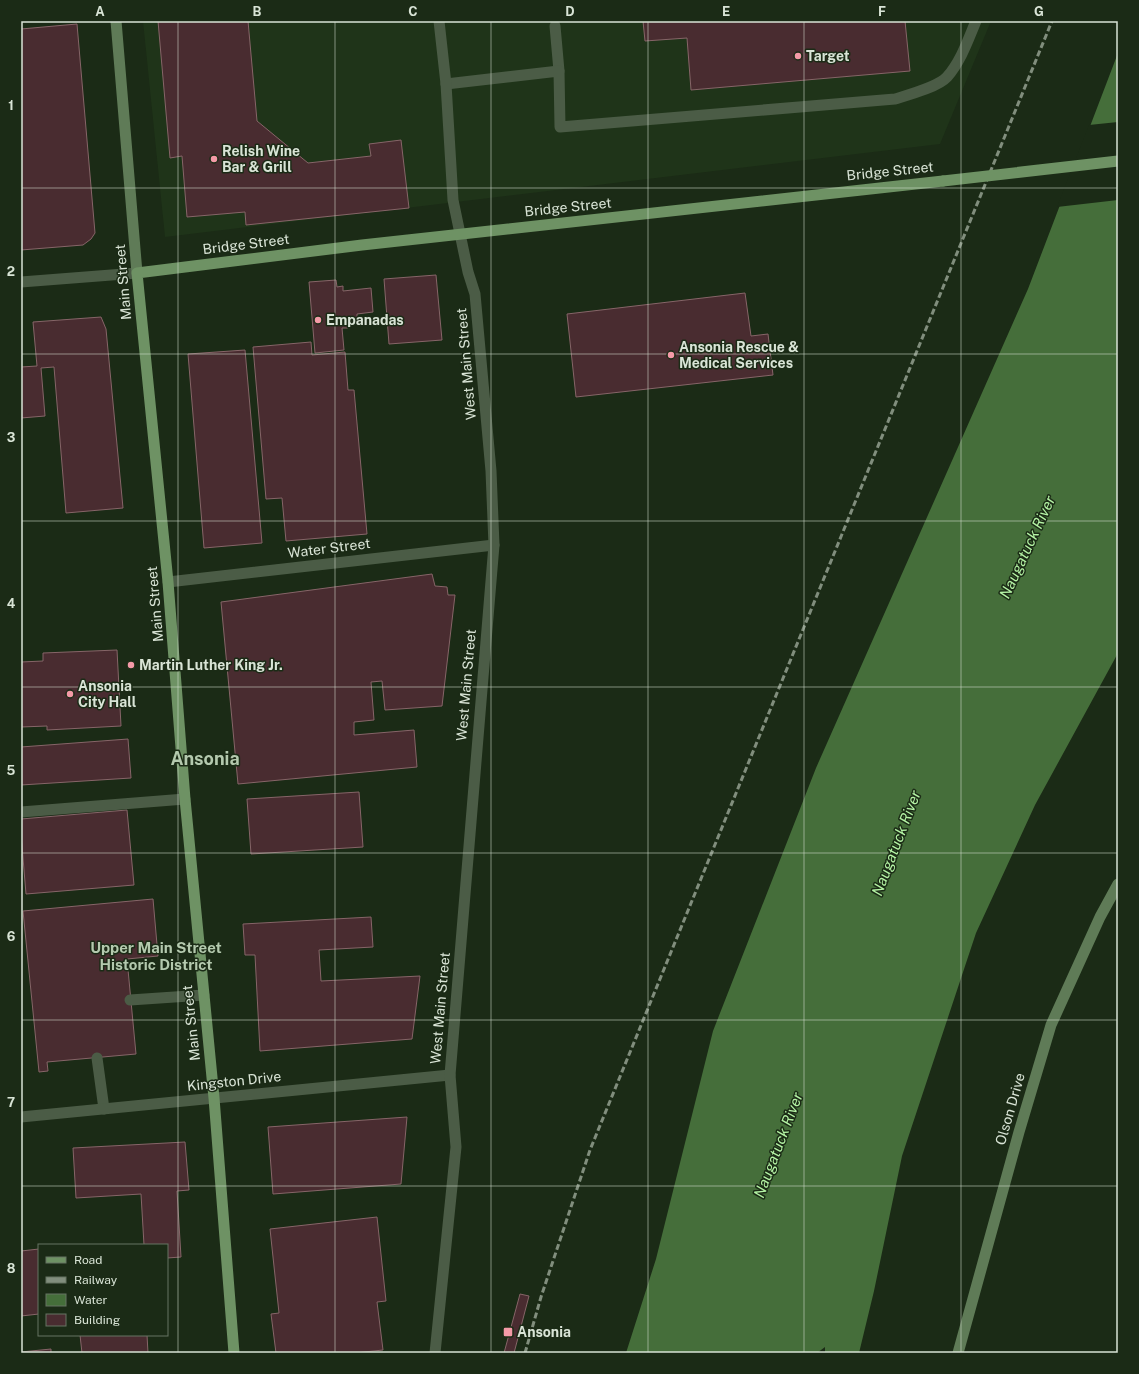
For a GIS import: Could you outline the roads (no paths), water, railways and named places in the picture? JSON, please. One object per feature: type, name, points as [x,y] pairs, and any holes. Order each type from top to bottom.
[{"type":"main road","name":"Main Street","points":[[116,21],[137,273],[168,582],[184,798],[214,1098],[234,1353]]},
{"type":"main road","name":"Bridge Street","points":[[137,273],[362,245],[1118,161]]},
{"type":"main road","name":"Olson Drive","points":[[958,1353],[1019,1132],[1051,1025],[1100,917],[1118,884]]},
{"type":"street","name":"West Main Street","points":[[435,1353],[456,1147],[450,1075],[494,545],[491,471],[475,294],[468,272],[454,200],[446,84],[439,21]]},
{"type":"street","points":[[555,26],[559,72],[560,126],[895,99],[924,90],[946,78],[964,51],[976,21]]},
{"type":"street","points":[[446,84],[559,72]]},
{"type":"street","name":"Bridge Street","points":[[21,282],[137,273]]},
{"type":"street","name":"Water Street","points":[[168,582],[494,545]]},
{"type":"street","points":[[21,812],[184,798]]},
{"type":"street","points":[[130,1000],[204,995]]},
{"type":"street","points":[[97,1058],[104,1109]]},
{"type":"street","name":"Kingston Drive","points":[[21,1117],[450,1075]]},
{"type":"water","name":"Naugatuck River","points":[[1118,53],[1118,653],[1035,805],[976,933],[902,1156],[874,1291],[859,1353],[825,1353],[825,1347],[817,1353],[626,1353],[656,1259],[713,1031],[816,768],[1028,289]]},
{"type":"railway","points":[[525,1353],[541,1297],[590,1150],[1052,21]]},
{"type":"place","name":"Target","points":[[798,56]]},
{"type":"place","name":"Relish Wine Bar & Grill","points":[[214,159]]},
{"type":"place","name":"Empanadas","points":[[318,320]]},
{"type":"place","name":"Ansonia Rescue & Medical Services","points":[[671,355]]},
{"type":"place","name":"Martin Luther King Jr.","points":[[131,665]]},
{"type":"place","name":"Ansonia City Hall","points":[[70,694]]},
{"type":"place","name":"Ansonia","points":[[508,1332]]},
{"type":"district","name":"Ansonia","points":[[205,758]]},
{"type":"district","name":"Upper Main Street Historic District","points":[[156,956]]}]
